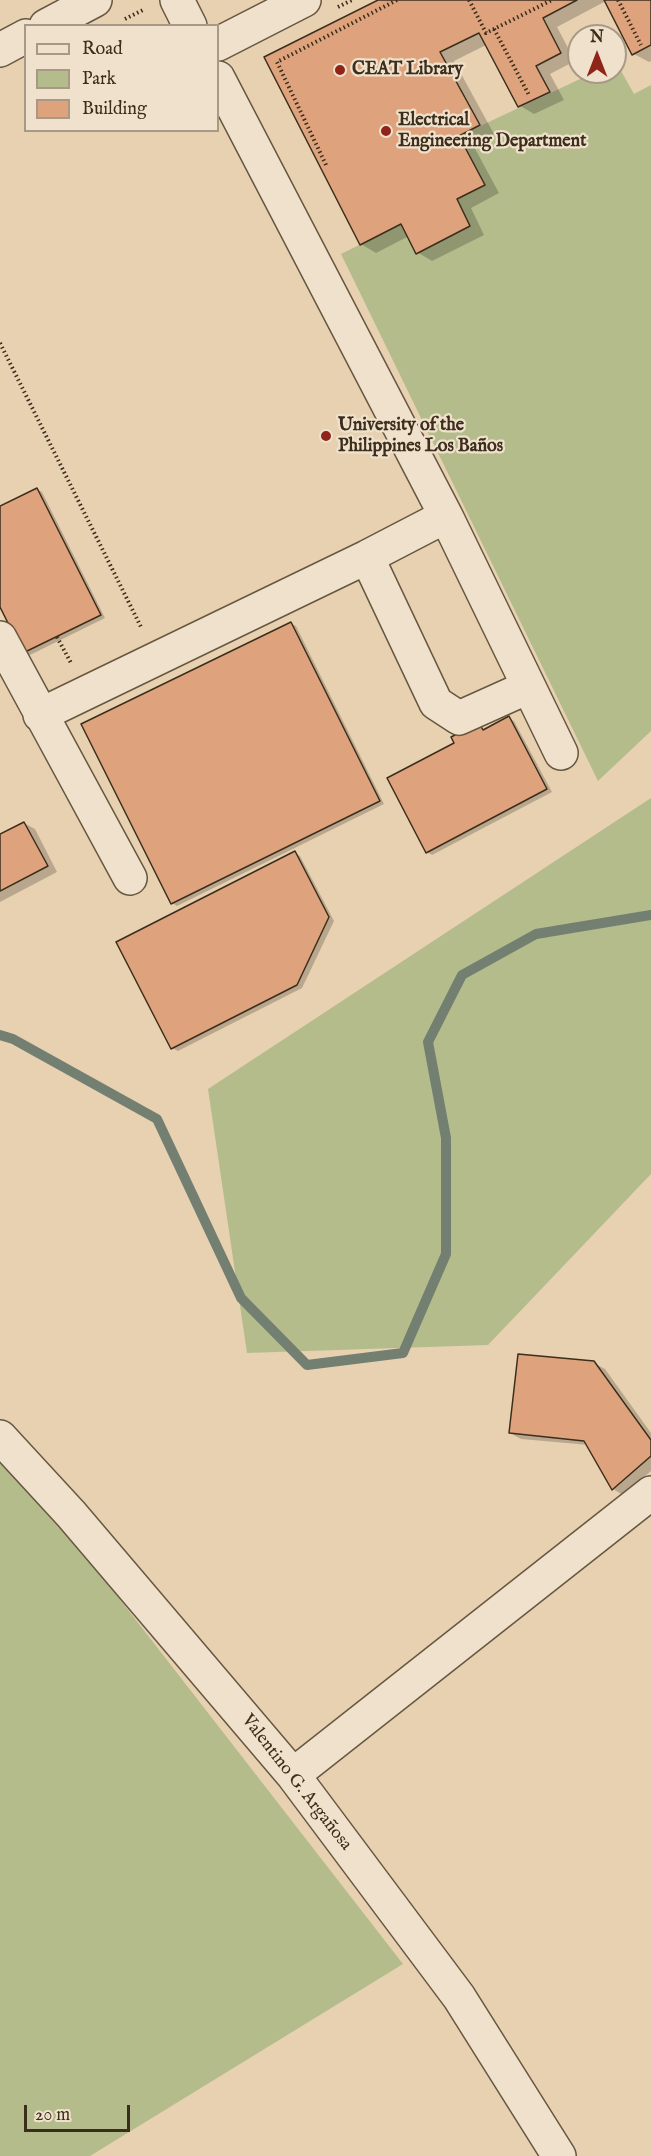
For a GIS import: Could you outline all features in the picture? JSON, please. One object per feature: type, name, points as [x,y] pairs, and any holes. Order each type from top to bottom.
[{"type":"street","points":[[50,24],[95,0]]},
{"type":"street","points":[[219,43],[304,0]]},
{"type":"street","points":[[164,3],[188,24]]},
{"type":"street","points":[[0,50],[24,37]]},
{"type":"street","points":[[219,80],[446,516],[561,753]]},
{"type":"street","points":[[40,715],[367,557],[446,516]]},
{"type":"street","points":[[367,557],[436,703],[459,718],[528,687]]},
{"type":"street","points":[[0,638],[130,878]]},
{"type":"street","name":"Valentino G. Argañosa","points":[[0,1437],[71,1514],[293,1775],[459,1997],[559,2156]]},
{"type":"street","points":[[293,1775],[651,1493]]},
{"type":"path","points":[[326,165],[277,62],[397,0]]},
{"type":"path","points":[[469,0],[486,33],[552,0]]},
{"type":"path","points":[[618,0],[641,45]]},
{"type":"path","points":[[124,20],[164,3]]},
{"type":"path","points":[[494,29],[530,95]]},
{"type":"path","points":[[0,343],[157,658]]},
{"type":"green space","points":[[627,82],[634,94],[651,85],[651,731],[598,781],[341,254],[401,224],[416,253],[470,226],[457,199],[459,136],[570,84],[627,84]]},
{"type":"green space","points":[[651,798],[651,1174],[488,1345],[247,1353],[208,1089]]},
{"type":"green space","points":[[0,1445],[403,1964],[90,2156],[0,2156]]},
{"type":"building","name":"Electrical Engineering Department","points":[[378,0],[577,0],[543,18],[561,53],[536,66],[550,92],[518,107],[479,33],[440,52],[480,125],[459,136],[485,185],[457,199],[470,226],[416,254],[401,224],[360,245],[264,57]]},
{"type":"building","points":[[604,0],[651,0],[651,45],[632,55],[627,45],[627,24],[616,24]]},
{"type":"building","points":[[37,488],[101,615],[23,653],[0,607],[0,506]]},
{"type":"building","points":[[291,622],[380,801],[171,904],[81,724]]},
{"type":"building","points":[[509,716],[547,789],[426,853],[387,778],[454,743],[451,737],[479,723],[483,730]]},
{"type":"building","points":[[24,822],[48,866],[0,891],[0,834]]},
{"type":"building","points":[[295,851],[329,917],[297,985],[171,1049],[116,942]]},
{"type":"building","points":[[518,1354],[594,1361],[651,1440],[651,1456],[612,1490],[584,1441],[509,1433]]},
{"type":"waterway","points":[[0,1035],[13,1039],[157,1119],[241,1298],[307,1365],[403,1353],[446,1254],[446,1138],[428,1042],[462,975],[536,934],[651,915]]},
{"type":"place","name":"CEAT Library","points":[[340,70]]},
{"type":"place","name":"Electrical Engineering Department","points":[[386,131]]},
{"type":"place","name":"University of the Philippines Los Baños","points":[[326,436]]}]
